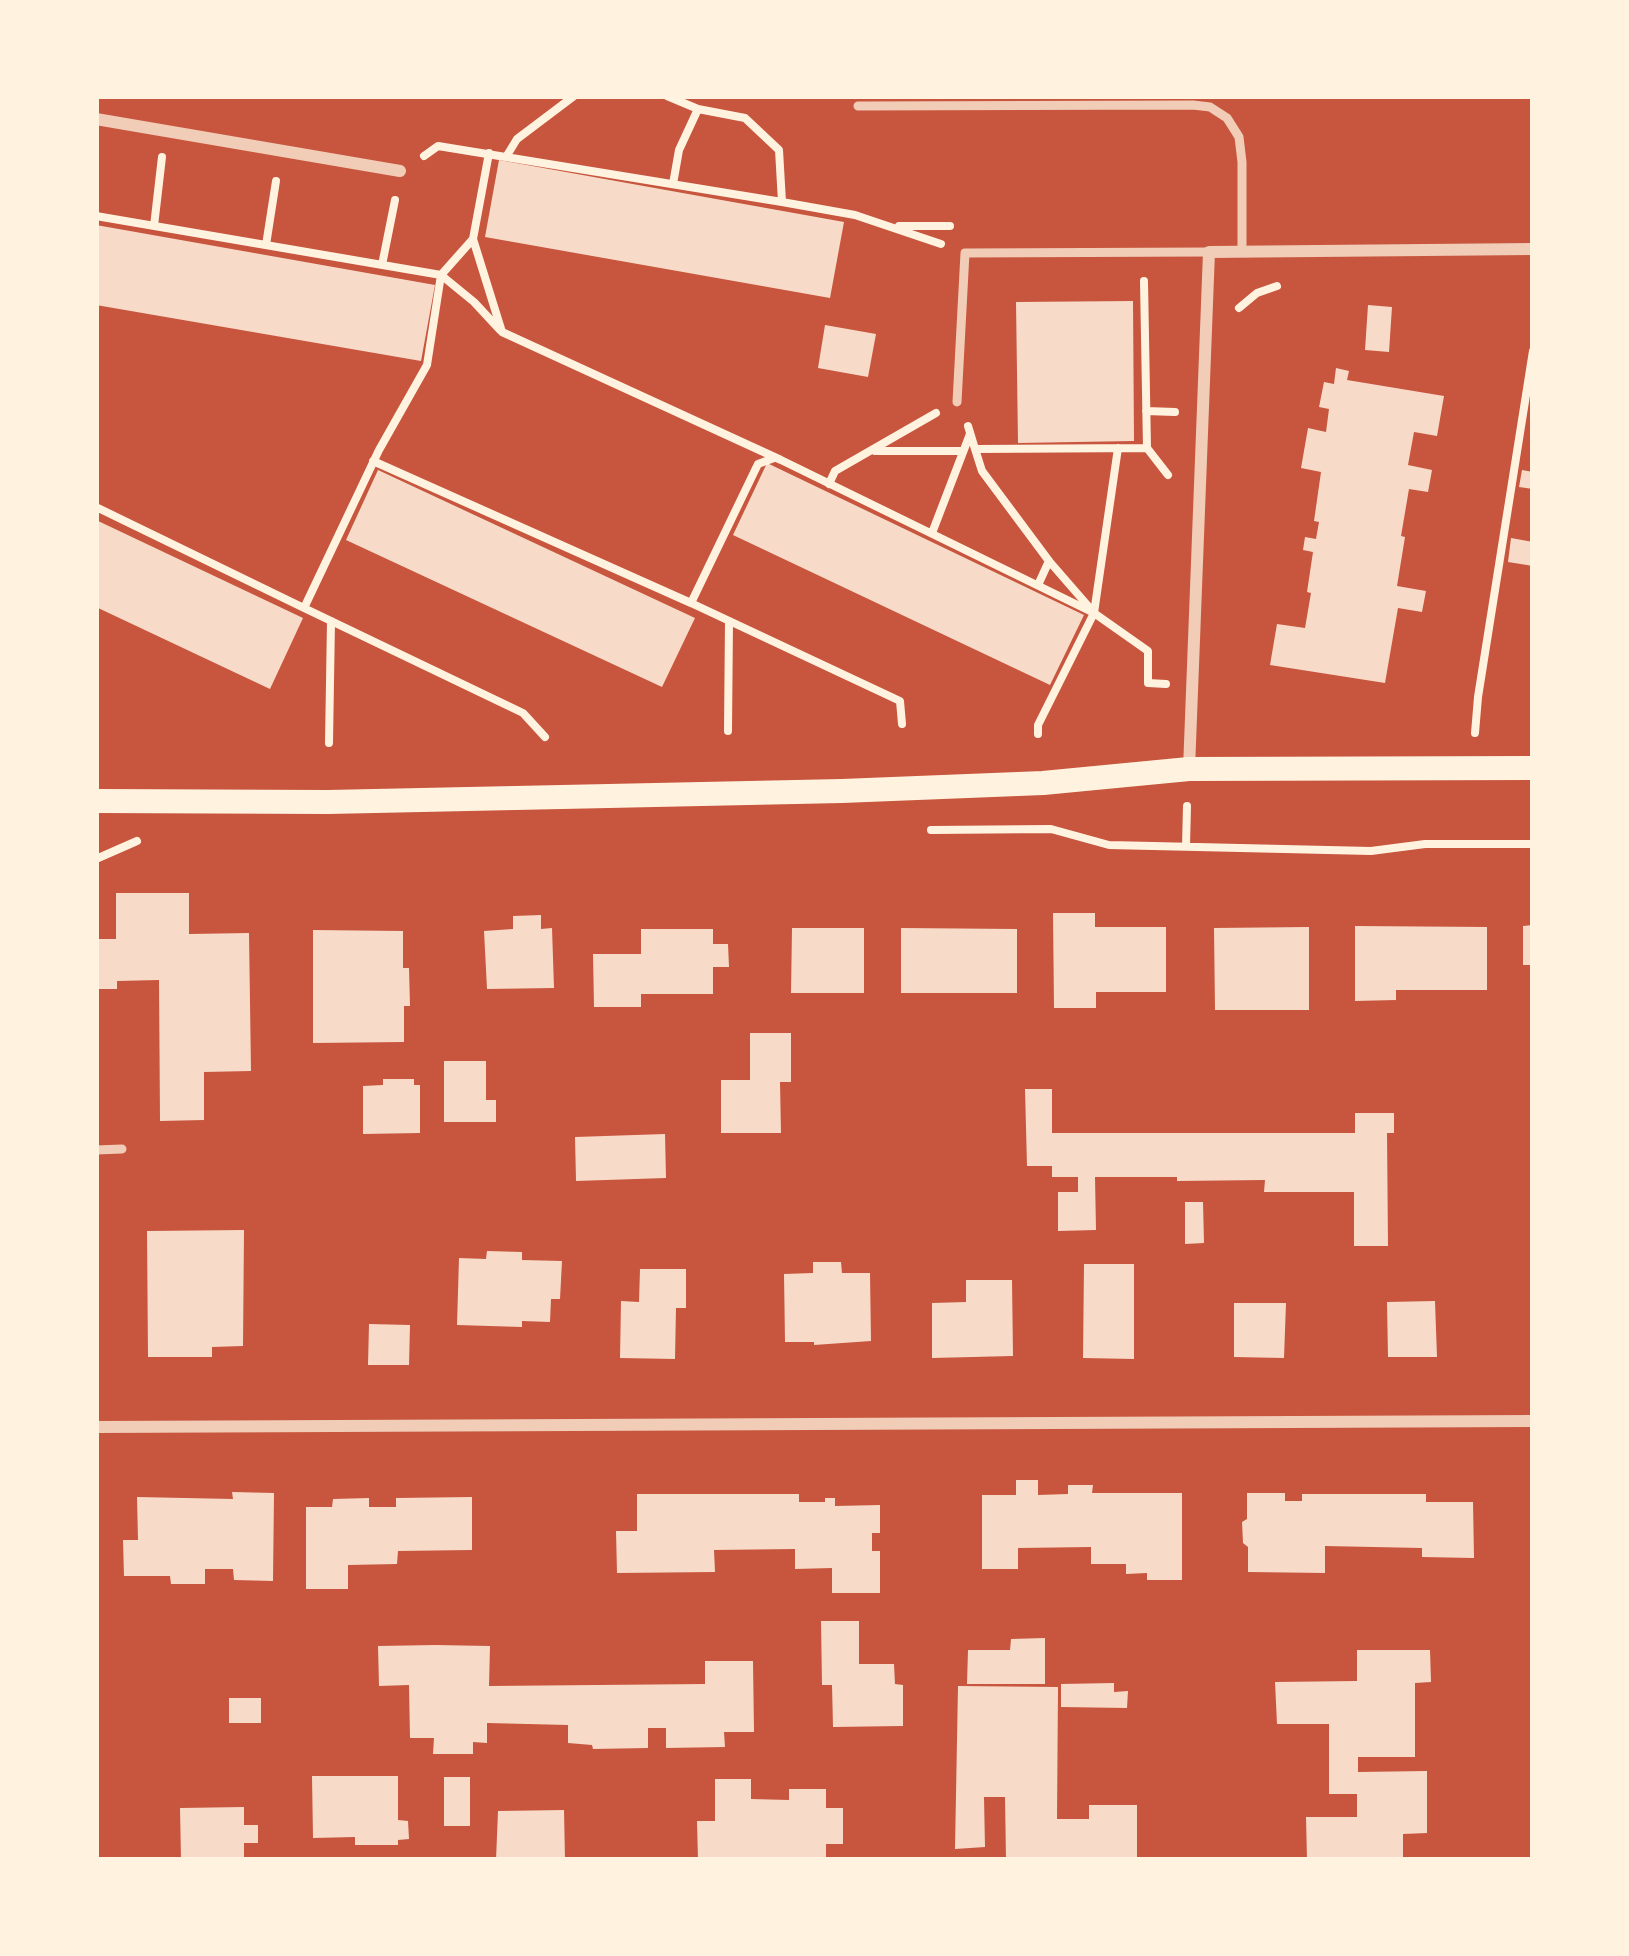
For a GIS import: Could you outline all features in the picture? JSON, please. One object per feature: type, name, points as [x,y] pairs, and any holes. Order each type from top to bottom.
[{"type":"main road","points":[[96,801],[351,801],[842,790],[1043,783],[1189,770],[1533,768]]},
{"type":"street","points":[[96,119],[400,171]]},
{"type":"street","points":[[1189,770],[1209,252],[1533,249]]},
{"type":"street","points":[[96,1427],[1533,1421]]},
{"type":"lane","points":[[858,106],[1087,100],[1210,107],[1226,118],[1239,137],[1242,252]]},
{"type":"lane","points":[[957,401],[964,253],[1209,252]]},
{"type":"lane","points":[[96,1150],[122,1149]]},
{"type":"path","points":[[506,157],[518,139],[574,96]]},
{"type":"path","points":[[668,96],[698,110],[745,118],[779,150],[782,202]]},
{"type":"path","points":[[673,184],[679,150],[698,110]]},
{"type":"path","points":[[154,226],[166,130]]},
{"type":"path","points":[[382,265],[400,171],[438,146],[855,215],[964,253]]},
{"type":"path","points":[[266,245],[280,150]]},
{"type":"path","points":[[489,153],[473,239],[502,332]]},
{"type":"path","points":[[96,216],[441,275],[502,332],[781,460],[1094,613],[1148,651],[1148,683]]},
{"type":"path","points":[[304,608],[373,461],[427,365],[441,275],[473,239]]},
{"type":"path","points":[[975,449],[1147,448],[1144,253]]},
{"type":"path","points":[[1475,733],[1533,351]]},
{"type":"path","points":[[829,484],[835,471],[957,401],[982,471],[1094,613]]},
{"type":"path","points":[[932,533],[971,433]]},
{"type":"path","points":[[1038,734],[1038,725],[1094,613],[1118,448]]},
{"type":"path","points":[[869,451],[964,451]]},
{"type":"path","points":[[692,603],[758,464],[772,457],[781,460]]},
{"type":"path","points":[[373,461],[900,701],[902,724]]},
{"type":"path","points":[[96,506],[523,713],[545,737]]},
{"type":"path","points":[[1038,585],[1049,561]]},
{"type":"path","points":[[329,743],[331,621]]},
{"type":"path","points":[[728,731],[729,621]]},
{"type":"path","points":[[1109,845],[1371,851],[1425,844],[1533,844]]},
{"type":"path","points":[[96,859],[109,852]]},
{"type":"building","points":[[499,160],[844,222],[830,298],[485,237]]},
{"type":"building","points":[[96,225],[435,285],[421,361],[96,305]]},
{"type":"building","points":[[1133,301],[1134,441],[1018,443],[1016,302]]},
{"type":"building","points":[[1368,305],[1392,307],[1389,352],[1365,350]]},
{"type":"building","points":[[825,325],[876,334],[868,377],[818,368]]},
{"type":"building","points":[[1336,368],[1349,371],[1347,380],[1444,396],[1437,436],[1414,432],[1408,465],[1432,470],[1428,492],[1409,489],[1397,586],[1426,591],[1422,612],[1398,608],[1385,683],[1270,665],[1277,624],[1305,628],[1313,552],[1303,550],[1305,537],[1316,539],[1321,472],[1301,468],[1308,428],[1326,432],[1329,409],[1319,407],[1324,382],[1334,384]]},
{"type":"building","points":[[767,463],[1084,615],[1050,685],[733,535]]},
{"type":"building","points":[[378,470],[695,618],[662,687],[346,540]]},
{"type":"building","points":[[1522,470],[1533,472],[1533,489],[1519,487]]},
{"type":"building","points":[[96,520],[303,618],[270,689],[96,607]]},
{"type":"building","points":[[1511,538],[1533,542],[1533,566],[1508,562]]},
{"type":"building","points":[[116,893],[189,893],[189,934],[249,933],[251,1071],[204,1072],[204,1120],[160,1121],[159,980],[117,981],[117,989],[96,989],[96,939],[116,939]]},
{"type":"building","points":[[1053,913],[1095,913],[1095,927],[1166,927],[1166,992],[1096,992],[1096,1008],[1054,1008]]},
{"type":"building","points":[[541,915],[541,929],[552,928],[554,988],[487,989],[484,931],[513,929],[513,916]]},
{"type":"building","points":[[1533,925],[1533,965],[1523,965],[1523,926]]},
{"type":"building","points":[[1355,926],[1487,927],[1487,990],[1396,990],[1396,1000],[1355,1001]]},
{"type":"building","points":[[1309,927],[1309,1010],[1215,1010],[1214,928]]},
{"type":"building","points":[[792,928],[864,928],[864,993],[791,993]]},
{"type":"building","points":[[901,928],[1017,929],[1017,993],[901,993]]},
{"type":"building","points":[[641,929],[713,929],[713,944],[728,944],[729,967],[713,967],[713,994],[641,994],[641,1007],[594,1007],[593,954],[641,954]]},
{"type":"building","points":[[313,930],[403,931],[410,1006],[404,1006],[404,1042],[313,1043]]},
{"type":"building","points":[[750,1033],[791,1033],[791,1082],[780,1082],[781,1133],[721,1133],[721,1080],[750,1080]]},
{"type":"building","points":[[444,1061],[486,1061],[486,1100],[496,1100],[496,1122],[444,1122]]},
{"type":"building","points":[[383,1079],[414,1079],[414,1085],[420,1085],[420,1133],[363,1134],[363,1086],[383,1085]]},
{"type":"building","points":[[1025,1089],[1052,1089],[1052,1133],[1355,1133],[1355,1113],[1394,1113],[1394,1133],[1387,1133],[1388,1246],[1354,1246],[1354,1192],[1264,1192],[1265,1180],[1095,1177],[1096,1230],[1058,1231],[1058,1192],[1078,1192],[1078,1177],[1052,1177],[1052,1166],[1027,1166]]},
{"type":"building","points":[[665,1134],[666,1178],[576,1181],[575,1137]]},
{"type":"building","points":[[1185,1202],[1203,1202],[1204,1243],[1185,1244]]},
{"type":"building","points":[[244,1230],[243,1346],[212,1347],[212,1357],[148,1357],[147,1231]]},
{"type":"building","points":[[487,1251],[522,1252],[522,1260],[562,1261],[560,1299],[551,1299],[550,1322],[522,1321],[522,1327],[457,1325],[459,1258],[486,1259]]},
{"type":"building","points":[[813,1262],[841,1262],[842,1273],[870,1273],[871,1341],[785,1342],[784,1274],[813,1273]]},
{"type":"building","points":[[1084,1264],[1134,1264],[1134,1359],[1083,1358]]},
{"type":"building","points":[[640,1269],[686,1269],[686,1308],[676,1308],[675,1359],[620,1358],[621,1301],[639,1302]]},
{"type":"building","points":[[966,1280],[1012,1280],[1013,1356],[932,1358],[932,1303],[966,1302]]},
{"type":"building","points":[[1435,1301],[1437,1357],[1388,1357],[1387,1302]]},
{"type":"building","points":[[1234,1303],[1286,1303],[1284,1358],[1234,1357]]},
{"type":"building","points":[[369,1324],[410,1325],[409,1365],[368,1365]]},
{"type":"building","points":[[1016,1480],[1038,1480],[1038,1495],[1068,1494],[1068,1485],[1093,1485],[1092,1493],[1182,1493],[1182,1580],[1147,1580],[1147,1573],[1126,1574],[1126,1564],[1091,1564],[1091,1547],[1018,1548],[1018,1569],[982,1569],[982,1495],[1016,1495]]},
{"type":"building","points":[[232,1492],[274,1493],[273,1581],[234,1580],[233,1569],[205,1569],[205,1584],[171,1584],[170,1576],[124,1576],[123,1540],[138,1540],[137,1497],[233,1499]]},
{"type":"building","points":[[1247,1493],[1285,1493],[1285,1501],[1302,1501],[1302,1494],[1426,1494],[1426,1502],[1473,1502],[1474,1558],[1422,1557],[1422,1548],[1325,1546],[1325,1573],[1248,1572],[1242,1522],[1247,1519]]},
{"type":"building","points":[[637,1494],[799,1494],[799,1502],[835,1498],[835,1506],[880,1505],[880,1533],[872,1533],[872,1551],[880,1551],[880,1593],[832,1593],[832,1568],[795,1569],[795,1549],[714,1550],[715,1572],[617,1573],[616,1531],[637,1531]]},
{"type":"building","points":[[472,1497],[472,1550],[398,1551],[397,1564],[348,1565],[348,1589],[306,1589],[306,1507],[332,1507],[333,1499],[369,1498],[369,1507],[396,1507],[396,1498]]},
{"type":"building","points":[[821,1621],[859,1621],[859,1664],[894,1664],[895,1684],[903,1685],[903,1726],[833,1727],[832,1685],[822,1685]]},
{"type":"building","points":[[1045,1638],[1045,1684],[967,1684],[968,1650],[1010,1650],[1011,1639]]},
{"type":"building","points":[[378,1646],[490,1646],[489,1686],[705,1684],[705,1661],[753,1661],[754,1732],[724,1732],[725,1747],[666,1748],[666,1728],[648,1728],[648,1748],[593,1749],[592,1745],[568,1743],[568,1725],[487,1723],[487,1743],[473,1742],[473,1754],[433,1754],[434,1738],[410,1738],[409,1685],[379,1686]]},
{"type":"building","points":[[1357,1650],[1430,1650],[1431,1682],[1415,1683],[1415,1757],[1358,1757],[1358,1772],[1427,1771],[1427,1833],[1403,1834],[1403,1860],[1307,1860],[1306,1817],[1357,1817],[1357,1794],[1329,1794],[1329,1724],[1277,1724],[1275,1682],[1357,1681]]},
{"type":"building","points":[[1114,1683],[1114,1692],[1128,1691],[1127,1708],[1061,1707],[1061,1684]]},
{"type":"building","points":[[958,1686],[1058,1687],[1057,1819],[1089,1819],[1089,1805],[1137,1805],[1137,1860],[1006,1860],[1005,1797],[984,1797],[985,1847],[955,1849]]},
{"type":"building","points":[[229,1698],[261,1698],[261,1723],[229,1723]]},
{"type":"building","points":[[312,1776],[398,1776],[398,1820],[408,1821],[409,1839],[398,1840],[398,1845],[355,1845],[355,1837],[313,1838]]},
{"type":"building","points":[[444,1777],[470,1777],[470,1826],[444,1826]]},
{"type":"building","points":[[715,1779],[751,1779],[751,1799],[789,1800],[789,1789],[826,1789],[826,1808],[843,1808],[843,1844],[826,1844],[826,1860],[698,1860],[697,1821],[715,1821]]},
{"type":"building","points":[[244,1807],[244,1825],[258,1825],[258,1843],[244,1843],[244,1860],[181,1860],[180,1808]]},
{"type":"building","points":[[564,1810],[565,1860],[496,1860],[498,1811]]}]
